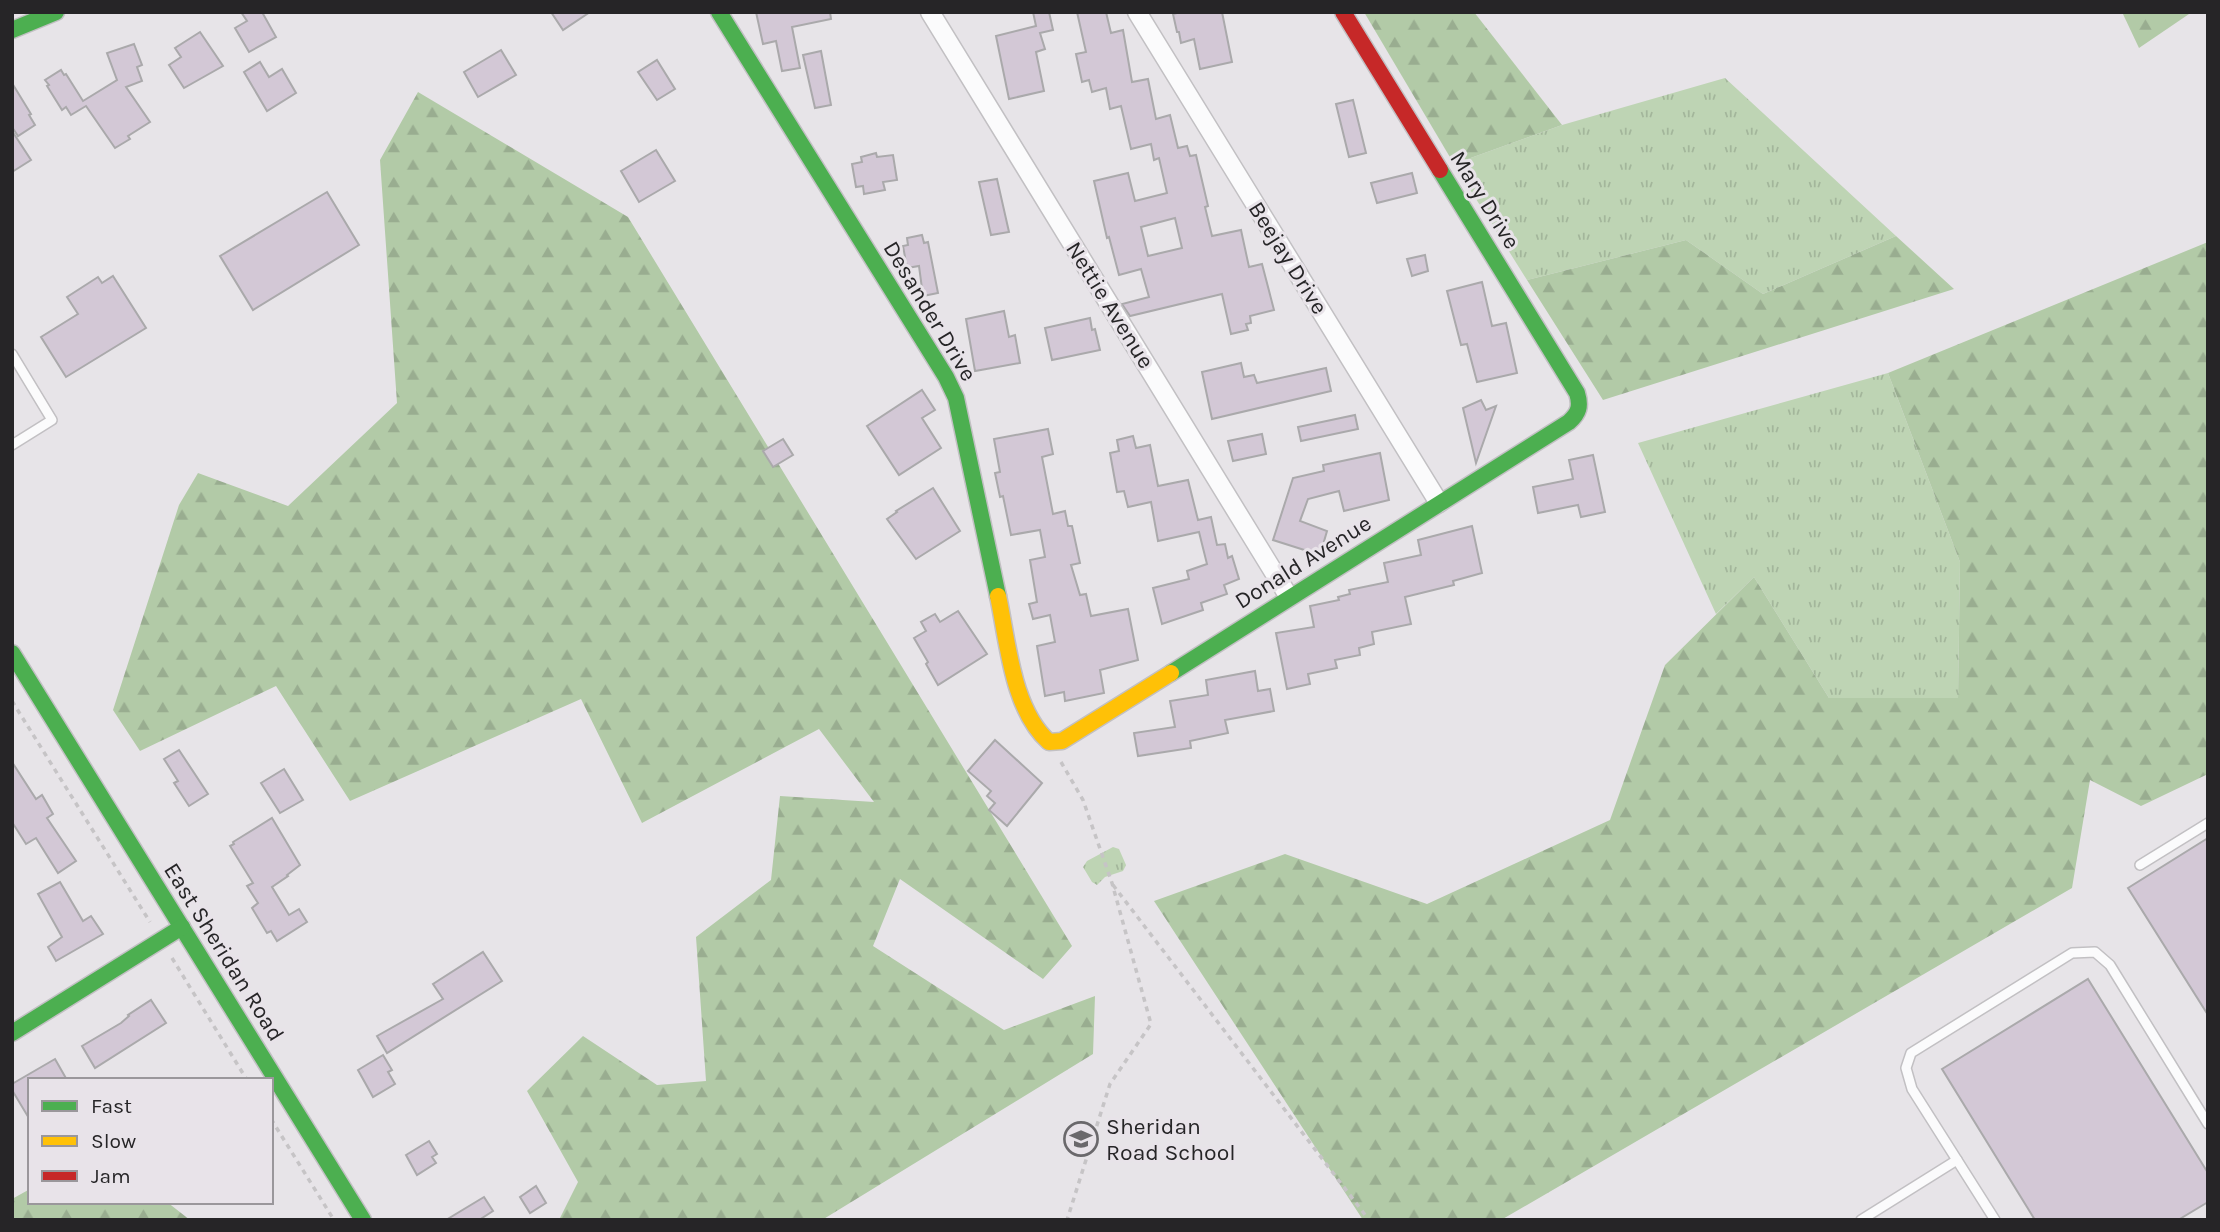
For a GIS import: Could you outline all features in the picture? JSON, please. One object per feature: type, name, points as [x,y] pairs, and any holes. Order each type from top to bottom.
[{"type":"street","points":[[12,30],[56,12]]},
{"type":"street","name":"Desander Drive","points":[[719,12],[946,377],[956,398],[1016,682],[1024,709],[1038,734],[1049,742]]},
{"type":"street","name":"Nettie Avenue","points":[[930,12],[1289,597]]},
{"type":"street","name":"Beejay Drive","points":[[1137,12],[1439,503]]},
{"type":"street","name":"Mary Drive","points":[[1343,12],[1577,393],[1581,404],[1579,413]]},
{"type":"street","name":"Donald Avenue","points":[[1049,742],[1062,741],[1569,422],[1579,413]]},
{"type":"street","name":"East Sheridan Road","points":[[12,653],[363,1220]]},
{"type":"street","points":[[12,1033],[182,928]]},
{"type":"lane","points":[[12,354],[52,420],[12,445]]},
{"type":"lane","points":[[2140,865],[2208,823]]},
{"type":"lane","points":[[1995,1220],[1912,1089],[1906,1068],[1911,1053],[2072,953],[2095,953],[2110,965],[2208,1124]]},
{"type":"lane","points":[[1861,1220],[1956,1160]]},
{"type":"path","points":[[12,701],[246,1078]]},
{"type":"path","points":[[1049,742],[1083,800],[1112,883],[1151,1024],[1110,1084],[1067,1220]]},
{"type":"path","points":[[1112,883],[1369,1220]]},
{"type":"path","points":[[273,1122],[334,1220]]},
{"type":"green space","points":[[1364,12],[1474,12],[1562,125],[1454,164]]},
{"type":"green space","points":[[2122,12],[2192,12],[2139,48]]},
{"type":"green space","points":[[1725,78],[1896,236],[1763,294],[1686,240],[1527,280],[1454,164],[1562,125]]},
{"type":"green space","points":[[418,92],[628,217],[1072,946],[1043,979],[900,879],[873,946],[1004,1030],[1095,996],[1093,1054],[822,1220],[559,1220],[578,1182],[527,1091],[583,1036],[657,1085],[706,1081],[696,937],[771,880],[780,796],[874,802],[819,729],[642,823],[581,699],[350,801],[276,686],[140,751],[113,710],[179,505],[198,473],[288,506],[397,403],[380,160]]},
{"type":"green space","points":[[1896,236],[1954,289],[1603,400],[1527,280],[1686,240],[1763,294]]},
{"type":"green space","points":[[2208,242],[2208,774],[2141,806],[2090,780],[2072,888],[1501,1220],[1363,1220],[1154,901],[1285,854],[1427,904],[1610,820],[1665,665],[1754,577],[1829,698],[1958,698],[1960,562],[1888,373]]},
{"type":"green space","points":[[1888,373],[1960,562],[1958,698],[1829,698],[1754,577],[1716,614],[1638,443]]},
{"type":"green space","points":[[1113,847],[1119,849],[1126,865],[1123,871],[1105,877],[1097,885],[1092,882],[1083,867],[1087,861]]},
{"type":"green space","points":[[28,1190],[28,1204],[170,1204],[190,1220],[12,1220],[12,1199]]},
{"type":"building","points":[[241,12],[262,12],[276,37],[249,52],[235,28],[247,21]]},
{"type":"building","points":[[551,12],[590,12],[563,30]]},
{"type":"building","points":[[756,12],[830,12],[831,19],[792,27],[800,68],[782,71],[776,41],[763,44]]},
{"type":"building","points":[[1033,12],[1049,12],[1053,30],[1040,33],[1045,49],[1036,52],[1044,91],[1009,99],[996,36],[1036,26]]},
{"type":"building","points":[[1077,12],[1106,12],[1111,33],[1123,30],[1132,82],[1148,79],[1156,119],[1170,115],[1178,148],[1187,146],[1190,156],[1196,155],[1212,236],[1241,230],[1249,267],[1262,264],[1274,310],[1250,316],[1251,323],[1246,324],[1248,330],[1231,334],[1222,294],[1130,316],[1122,304],[1149,297],[1141,269],[1119,275],[1094,181],[1128,173],[1135,201],[1167,193],[1159,158],[1154,160],[1151,144],[1131,149],[1121,106],[1110,109],[1106,88],[1092,92],[1089,80],[1082,82],[1076,54],[1086,52]],"holes":[[[1175,218],[1182,248],[1148,256],[1141,227]]]},
{"type":"building","points":[[1222,12],[1232,62],[1200,69],[1194,39],[1181,43],[1177,32],[1173,14]]},
{"type":"building","points":[[200,32],[223,66],[184,88],[169,65],[181,57],[175,48]]},
{"type":"building","points":[[134,44],[142,65],[137,67],[142,81],[126,87],[150,122],[115,148],[86,106],[71,115],[66,107],[62,110],[45,80],[61,70],[83,101],[117,80],[107,53]]},
{"type":"building","points":[[501,50],[516,75],[478,97],[464,72]]},
{"type":"building","points":[[821,51],[831,105],[815,108],[803,55]]},
{"type":"building","points":[[657,60],[675,89],[657,100],[638,72]]},
{"type":"building","points":[[260,62],[269,77],[282,69],[296,93],[267,111],[244,72]]},
{"type":"building","points":[[12,83],[35,125],[18,136],[12,127]]},
{"type":"building","points":[[1353,100],[1366,153],[1349,157],[1336,104]]},
{"type":"building","points":[[12,131],[31,160],[12,172]]},
{"type":"building","points":[[656,150],[675,181],[639,202],[621,171]]},
{"type":"building","points":[[876,153],[877,157],[893,155],[897,180],[883,182],[885,190],[864,194],[863,186],[856,187],[852,164],[862,162],[861,157]]},
{"type":"building","points":[[1412,173],[1417,193],[1377,203],[1371,183]]},
{"type":"building","points":[[997,179],[1009,232],[991,235],[979,182]]},
{"type":"building","points":[[327,192],[359,245],[253,310],[220,256]]},
{"type":"building","points":[[922,235],[924,243],[928,242],[938,293],[923,296],[919,266],[907,268],[903,246],[908,245],[907,238]]},
{"type":"building","points":[[1425,255],[1428,271],[1412,276],[1407,259]]},
{"type":"building","points":[[113,276],[146,328],[66,377],[41,337],[78,314],[67,297],[98,277],[102,283]]},
{"type":"building","points":[[1482,282],[1492,326],[1506,323],[1517,373],[1477,382],[1467,344],[1461,345],[1447,291]]},
{"type":"building","points":[[1004,311],[1009,337],[1015,335],[1020,363],[975,371],[966,319]]},
{"type":"building","points":[[1090,318],[1100,350],[1052,360],[1045,328]]},
{"type":"building","points":[[1241,363],[1244,377],[1254,375],[1257,383],[1326,368],[1331,391],[1212,419],[1202,372]]},
{"type":"building","points":[[922,390],[935,410],[922,418],[941,448],[899,475],[867,426]]},
{"type":"building","points":[[1481,400],[1486,410],[1496,406],[1476,463],[1463,408]]},
{"type":"building","points":[[1355,415],[1358,429],[1301,441],[1298,427]]},
{"type":"building","points":[[1048,429],[1053,454],[1042,457],[1053,514],[1065,511],[1068,526],[1072,526],[1080,563],[1071,565],[1080,595],[1086,594],[1091,616],[1128,609],[1138,660],[1100,670],[1104,693],[1065,701],[1064,692],[1045,696],[1037,646],[1055,642],[1050,615],[1033,619],[1029,604],[1037,602],[1030,560],[1045,557],[1040,530],[1011,535],[995,473],[1000,472],[994,439]]},
{"type":"building","points":[[1262,434],[1266,454],[1233,461],[1228,441]]},
{"type":"building","points":[[1133,436],[1136,448],[1150,445],[1158,486],[1188,480],[1198,520],[1211,517],[1217,545],[1225,544],[1228,558],[1232,556],[1239,579],[1224,585],[1227,594],[1201,603],[1203,610],[1162,624],[1153,588],[1189,579],[1187,571],[1207,564],[1199,532],[1158,541],[1151,502],[1128,507],[1124,491],[1117,492],[1110,453],[1119,451],[1117,440]]},
{"type":"building","points":[[783,439],[793,455],[773,467],[763,451]]},
{"type":"building","points":[[1380,453],[1389,500],[1344,511],[1339,491],[1308,499],[1300,521],[1327,531],[1320,555],[1273,540],[1293,478],[1324,471],[1323,465]]},
{"type":"building","points":[[1593,455],[1605,512],[1581,517],[1578,505],[1538,513],[1533,487],[1573,479],[1569,460]]},
{"type":"building","points":[[933,488],[960,531],[916,559],[887,519]]},
{"type":"building","points":[[1472,526],[1482,573],[1453,581],[1454,585],[1405,597],[1411,624],[1372,632],[1374,644],[1359,648],[1360,655],[1335,660],[1337,668],[1308,674],[1310,684],[1287,689],[1276,633],[1314,627],[1310,606],[1339,600],[1338,597],[1350,594],[1349,590],[1388,582],[1384,563],[1421,555],[1418,540]]},
{"type":"building","points":[[958,611],[987,654],[938,685],[914,638],[926,631],[921,622],[935,614],[940,622]]},
{"type":"building","points":[[1255,671],[1258,691],[1270,689],[1274,711],[1225,720],[1228,733],[1190,741],[1191,748],[1138,756],[1134,733],[1175,727],[1170,701],[1208,695],[1206,680]]},
{"type":"building","points":[[995,740],[1042,783],[1007,826],[989,810],[995,803],[987,796],[991,791],[968,771]]},
{"type":"building","points":[[179,750],[208,794],[189,806],[174,783],[178,781],[164,759]]},
{"type":"building","points":[[12,762],[36,799],[42,795],[53,814],[47,818],[76,861],[58,873],[36,838],[26,844],[12,822]]},
{"type":"building","points":[[284,769],[303,800],[280,813],[261,783]]},
{"type":"building","points":[[272,818],[300,865],[272,887],[289,915],[299,909],[307,922],[277,941],[271,931],[267,933],[252,908],[258,903],[247,886],[253,883],[230,846]]},
{"type":"building","points":[[2208,838],[2208,1015],[2128,888]]},
{"type":"building","points":[[60,882],[83,921],[91,916],[103,934],[56,961],[48,947],[62,937],[38,894]]},
{"type":"building","points":[[483,952],[502,981],[387,1053],[377,1036],[443,999],[433,984]]},
{"type":"building","points":[[2088,979],[2208,1173],[2208,1202],[2178,1220],[2035,1220],[1942,1069]]},
{"type":"building","points":[[151,1000],[166,1023],[95,1068],[82,1046],[121,1023]]},
{"type":"building","points":[[383,1055],[392,1070],[388,1072],[395,1084],[373,1097],[358,1070]]},
{"type":"building","points":[[55,1059],[66,1078],[28,1078],[28,1117],[12,1090],[12,1084]]},
{"type":"building","points":[[429,1141],[437,1154],[432,1157],[436,1163],[417,1175],[406,1155]]},
{"type":"building","points":[[536,1186],[546,1203],[530,1213],[520,1197]]},
{"type":"building","points":[[484,1197],[493,1211],[479,1220],[446,1220]]},
{"type":"traffic: fast","points":[[12,30],[56,12]]},
{"type":"traffic: fast","points":[[719,12],[946,377],[956,398],[998,596]]},
{"type":"traffic: fast","points":[[1171,673],[1575,416],[1579,406],[1577,393],[1440,170]]},
{"type":"traffic: fast","points":[[12,653],[363,1220]]},
{"type":"traffic: fast","points":[[12,1033],[182,927]]},
{"type":"traffic: slow","points":[[998,596],[1019,693],[1027,712],[1049,742],[1062,741],[1171,673]]},
{"type":"traffic: jam","points":[[1343,12],[1440,170]]},
{"type":"place","name":"Sheridan Road School","points":[[1081,1139]]}]
